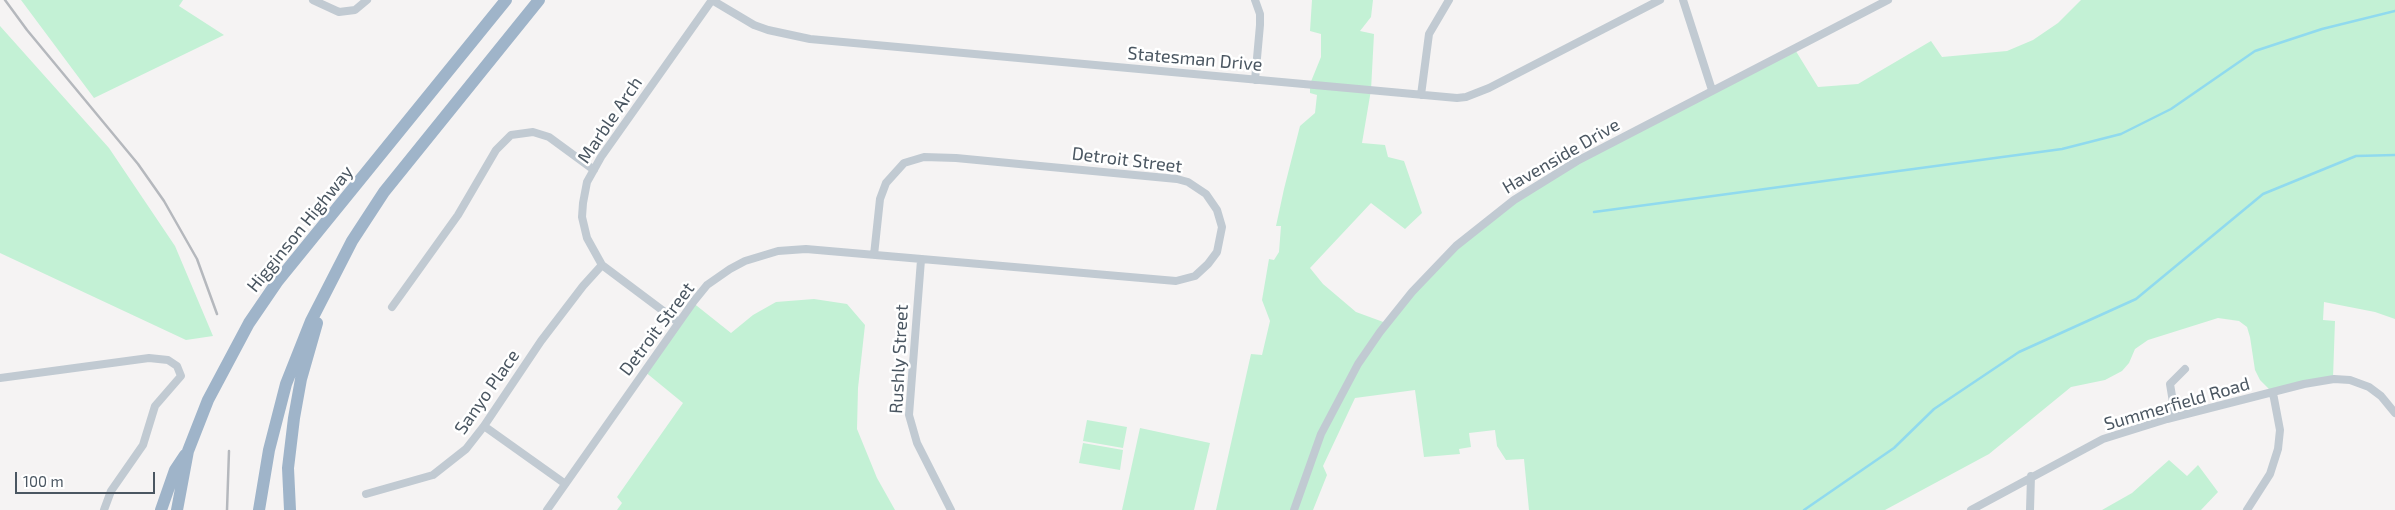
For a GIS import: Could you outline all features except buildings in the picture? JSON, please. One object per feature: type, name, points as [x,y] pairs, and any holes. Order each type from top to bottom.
[{"type":"highway","name":"Higginson Highway","points":[[177,510],[188,451],[208,400],[234,349],[277,282],[506,0]]},
{"type":"highway","points":[[259,510],[269,450],[286,384],[300,346],[326,290],[352,241],[384,192],[539,0]]},
{"type":"highway","points":[[290,510],[288,468],[294,418],[301,380],[326,290]]},
{"type":"highway","points":[[161,510],[175,470],[188,451]]},
{"type":"street","points":[[313,0],[339,12],[355,10],[367,0]]},
{"type":"street","name":"Statesman Drive","points":[[712,0],[754,25],[810,39],[1457,98],[1476,93],[1660,0]]},
{"type":"street","name":"Marble Arch","points":[[678,322],[602,265],[587,238],[582,216],[584,194],[594,170],[628,118],[712,0]]},
{"type":"street","points":[[1255,0],[1260,14],[1255,80]]},
{"type":"street","points":[[1421,95],[1429,34],[1449,0]]},
{"type":"street","points":[[1683,0],[1712,90]]},
{"type":"street","name":"Havenside Drive","points":[[1294,510],[1314,452],[1345,387],[1380,332],[1430,271],[1456,246],[1523,193],[1577,161],[1888,0]]},
{"type":"street","points":[[392,307],[458,214],[496,150],[512,135],[533,132],[549,137],[594,170]]},
{"type":"street","name":"Detroit Street","points":[[547,510],[678,322],[707,285],[730,268],[750,259],[792,249],[1176,281],[1195,276],[1208,264],[1217,252],[1222,228],[1217,210],[1206,194],[1188,182],[1177,179],[956,158],[924,157],[904,164],[893,173],[886,183],[880,199],[874,255]]},
{"type":"street","name":"Rushly Street","points":[[921,260],[909,415],[917,443],[951,510]]},
{"type":"street","name":"Sanyo Place","points":[[366,494],[433,475],[466,449],[484,426],[541,340],[602,265]]},
{"type":"street","points":[[0,378],[149,358],[168,360],[177,366],[180,376],[156,406],[143,445],[111,491],[104,510]]},
{"type":"street","points":[[2167,419],[2173,402],[2170,384],[2184,369]]},
{"type":"street","name":"Summerfield Road","points":[[1971,510],[2031,476],[2103,439],[2167,419],[2324,380],[2350,380],[2369,387],[2381,396],[2395,413]]},
{"type":"street","points":[[2247,510],[2270,474],[2278,449],[2280,430],[2273,393]]},
{"type":"street","points":[[484,426],[564,484]]},
{"type":"street","points":[[2030,510],[2031,476]]},
{"type":"green space","points":[[21,0],[183,0],[179,6],[224,35],[94,98]]},
{"type":"green space","points":[[1312,0],[1373,0],[1371,17],[1360,31],[1374,34],[1371,90],[1362,143],[1385,145],[1388,157],[1404,161],[1422,213],[1405,229],[1371,203],[1310,268],[1323,284],[1356,312],[1386,323],[1430,271],[1523,193],[1794,48],[1818,87],[1858,84],[1931,41],[1942,57],[2007,51],[2033,40],[2058,23],[2081,0],[2395,0],[2395,319],[2375,312],[2324,302],[2323,320],[2335,321],[2333,378],[2272,392],[2260,380],[2255,370],[2247,327],[2239,321],[2218,318],[2148,340],[2135,349],[2129,363],[2122,371],[2105,380],[2071,387],[1989,454],[1885,510],[1529,510],[1524,459],[1506,460],[1497,446],[1495,430],[1469,433],[1471,447],[1459,449],[1460,454],[1424,457],[1415,390],[1355,398],[1323,466],[1327,475],[1313,510],[1216,510],[1251,354],[1262,355],[1270,321],[1262,300],[1269,259],[1274,260],[1279,252],[1281,226],[1276,226],[1284,189],[1300,126],[1315,113],[1317,95],[1310,93],[1310,84],[1321,57],[1321,34],[1310,31]]},
{"type":"green space","points":[[0,26],[109,148],[175,246],[213,336],[186,340],[0,253]]},
{"type":"green space","points":[[814,299],[847,304],[865,325],[858,388],[857,429],[877,478],[895,510],[617,510],[622,503],[617,497],[683,403],[644,371],[692,302],[731,333],[753,315],[776,302]]},
{"type":"green space","points":[[1087,420],[1127,427],[1123,448],[1083,441]]},
{"type":"green space","points":[[1140,428],[1210,443],[1194,510],[1122,510]]},
{"type":"green space","points":[[1083,443],[1123,450],[1120,470],[1079,463]]},
{"type":"green space","points":[[2169,460],[2187,476],[2198,465],[2218,492],[2201,510],[2102,510],[2132,493]]},
{"type":"waterway","points":[[1594,212],[2062,149],[2121,134],[2171,109],[2255,51],[2322,29],[2395,11]]},
{"type":"waterway","points":[[1804,510],[1894,448],[1934,409],[2019,352],[2136,299],[2263,194],[2356,156],[2395,155]]},
{"type":"railway","points":[[5,0],[27,30],[138,164],[164,201],[197,259],[217,314]]},
{"type":"railway","points":[[227,510],[229,451]]}]
